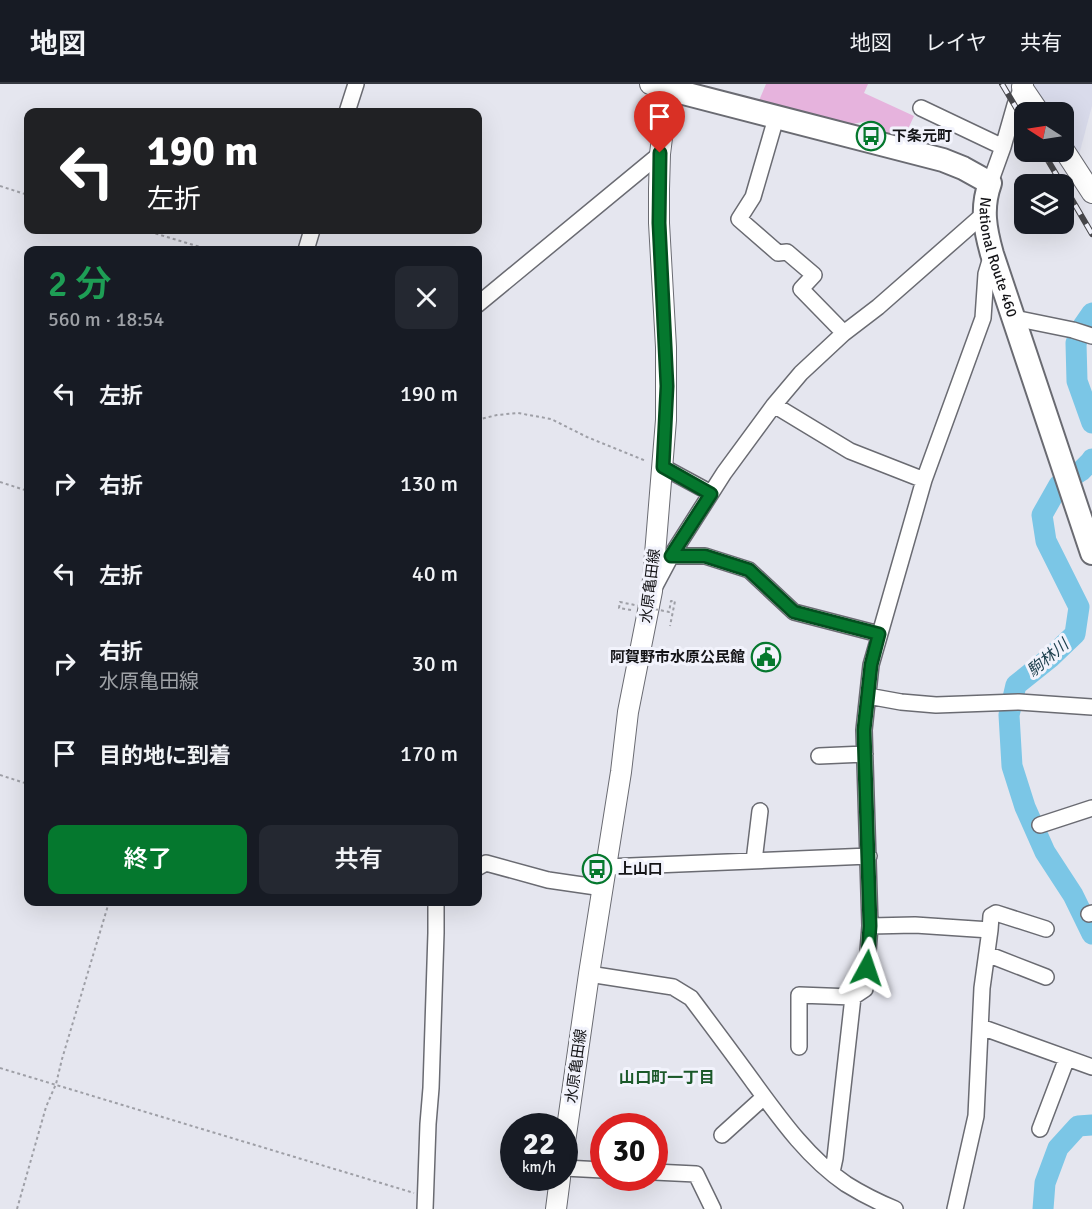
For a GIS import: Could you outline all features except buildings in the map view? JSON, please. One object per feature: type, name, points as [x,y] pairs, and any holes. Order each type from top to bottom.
[{"type":"highway","name":"National Route 460","points":[[663,86],[694,90],[776,118],[943,160],[990,183],[985,196],[986,235],[1092,553]]},
{"type":"main road","points":[[1023,85],[1033,102]]},
{"type":"main road","name":"水原亀田線","points":[[569,1113],[628,712],[652,591],[663,467],[667,386],[659,223],[663,86]]},
{"type":"main road","points":[[1072,162],[1092,193]]},
{"type":"main road","points":[[556,1209],[558,1191]]},
{"type":"street","points":[[348,108],[356,84]]},
{"type":"street","points":[[990,183],[1023,85]]},
{"type":"street","points":[[921,108],[1003,147]]},
{"type":"street","points":[[776,118],[753,197],[739,219],[778,253],[787,252],[814,274],[801,289],[844,333]]},
{"type":"street","points":[[482,301],[660,153]]},
{"type":"street","points":[[652,591],[671,556],[724,473],[774,405],[801,373],[844,333],[878,307],[984,214]]},
{"type":"street","points":[[799,1047],[799,995],[853,997],[865,989],[870,926],[864,730],[871,665],[924,480],[983,318],[986,274],[992,254]]},
{"type":"street","points":[[1014,318],[1073,330],[1090,336]]},
{"type":"street","points":[[774,405],[850,451],[924,480]]},
{"type":"street","points":[[663,467],[711,494]]},
{"type":"street","points":[[671,556],[705,556],[749,570],[794,612],[879,634]]},
{"type":"street","points":[[868,696],[936,705],[1019,702],[1092,707]]},
{"type":"street","points":[[819,756],[865,754]]},
{"type":"street","points":[[1040,825],[1092,808]]},
{"type":"street","points":[[754,861],[760,811]]},
{"type":"street","points":[[606,867],[868,856]]},
{"type":"street","points":[[482,865],[486,863],[548,880],[603,888]]},
{"type":"street","points":[[426,1203],[436,906]]},
{"type":"street","points":[[955,1209],[976,1116],[982,988],[991,916],[996,913],[1046,929]]},
{"type":"street","points":[[870,926],[915,925],[990,930]]},
{"type":"street","points":[[987,954],[1046,976]]},
{"type":"street","points":[[589,974],[673,987],[691,998],[783,1123],[803,1146],[846,1184],[895,1209]]},
{"type":"street","points":[[832,1172],[853,997]]},
{"type":"street","points":[[981,1027],[1092,1067]]},
{"type":"street","points":[[1040,1129],[1066,1058]]},
{"type":"street","points":[[722,1135],[764,1097]]},
{"type":"street","points":[[668,1173],[696,1174],[712,1209]]},
{"type":"path","points":[[0,186],[24,194]]},
{"type":"path","points":[[157,234],[197,246]]},
{"type":"path","points":[[482,419],[518,413],[551,419],[663,467]]},
{"type":"path","points":[[0,482],[24,490]]},
{"type":"path","points":[[631,610],[619,608],[620,602],[669,612],[670,601],[675,601],[670,626]]},
{"type":"path","points":[[0,776],[24,783]]},
{"type":"path","points":[[17,1209],[108,906]]},
{"type":"path","points":[[0,1068],[426,1203]]},
{"type":"shaded area","points":[[766,84],[868,84],[864,93],[914,116],[903,140],[885,136],[867,121],[843,126],[758,103]]},
{"type":"shaded area","points":[[1025,84],[1092,84],[1092,106],[1079,155],[1074,148],[1074,102],[1038,102]]},
{"type":"waterway","name":"駒林川","points":[[1092,313],[1083,326],[1076,343],[1077,381],[1092,423]]},
{"type":"waterway","name":"駒林川","points":[[1092,459],[1081,471],[1059,485],[1042,515],[1046,541],[1079,607],[1075,634],[1016,685],[1009,715],[1012,766],[1025,807],[1045,852],[1073,895],[1092,934]]},
{"type":"waterway","name":"駒林川","points":[[1043,1209],[1045,1183],[1058,1148],[1078,1126],[1092,1125]]},
{"type":"railway","points":[[1002,84],[1014,104]]},
{"type":"railway","points":[[1049,162],[1056,174]]},
{"type":"railway","points":[[1074,203],[1092,234]]},
{"type":"place","name":"下条元町","points":[[871,136]]},
{"type":"place","name":"阿賀野市水原公民館","points":[[766,657]]},
{"type":"place","name":"上山口","points":[[597,869]]},
{"type":"district","name":"山口町一丁目","points":[[667,1078]]},
{"type":"route","points":[[660,153],[659,223],[667,386],[663,467],[711,494],[671,556],[705,556],[749,570],[794,612],[879,634],[871,665],[864,730],[870,926],[867,968]]}]
